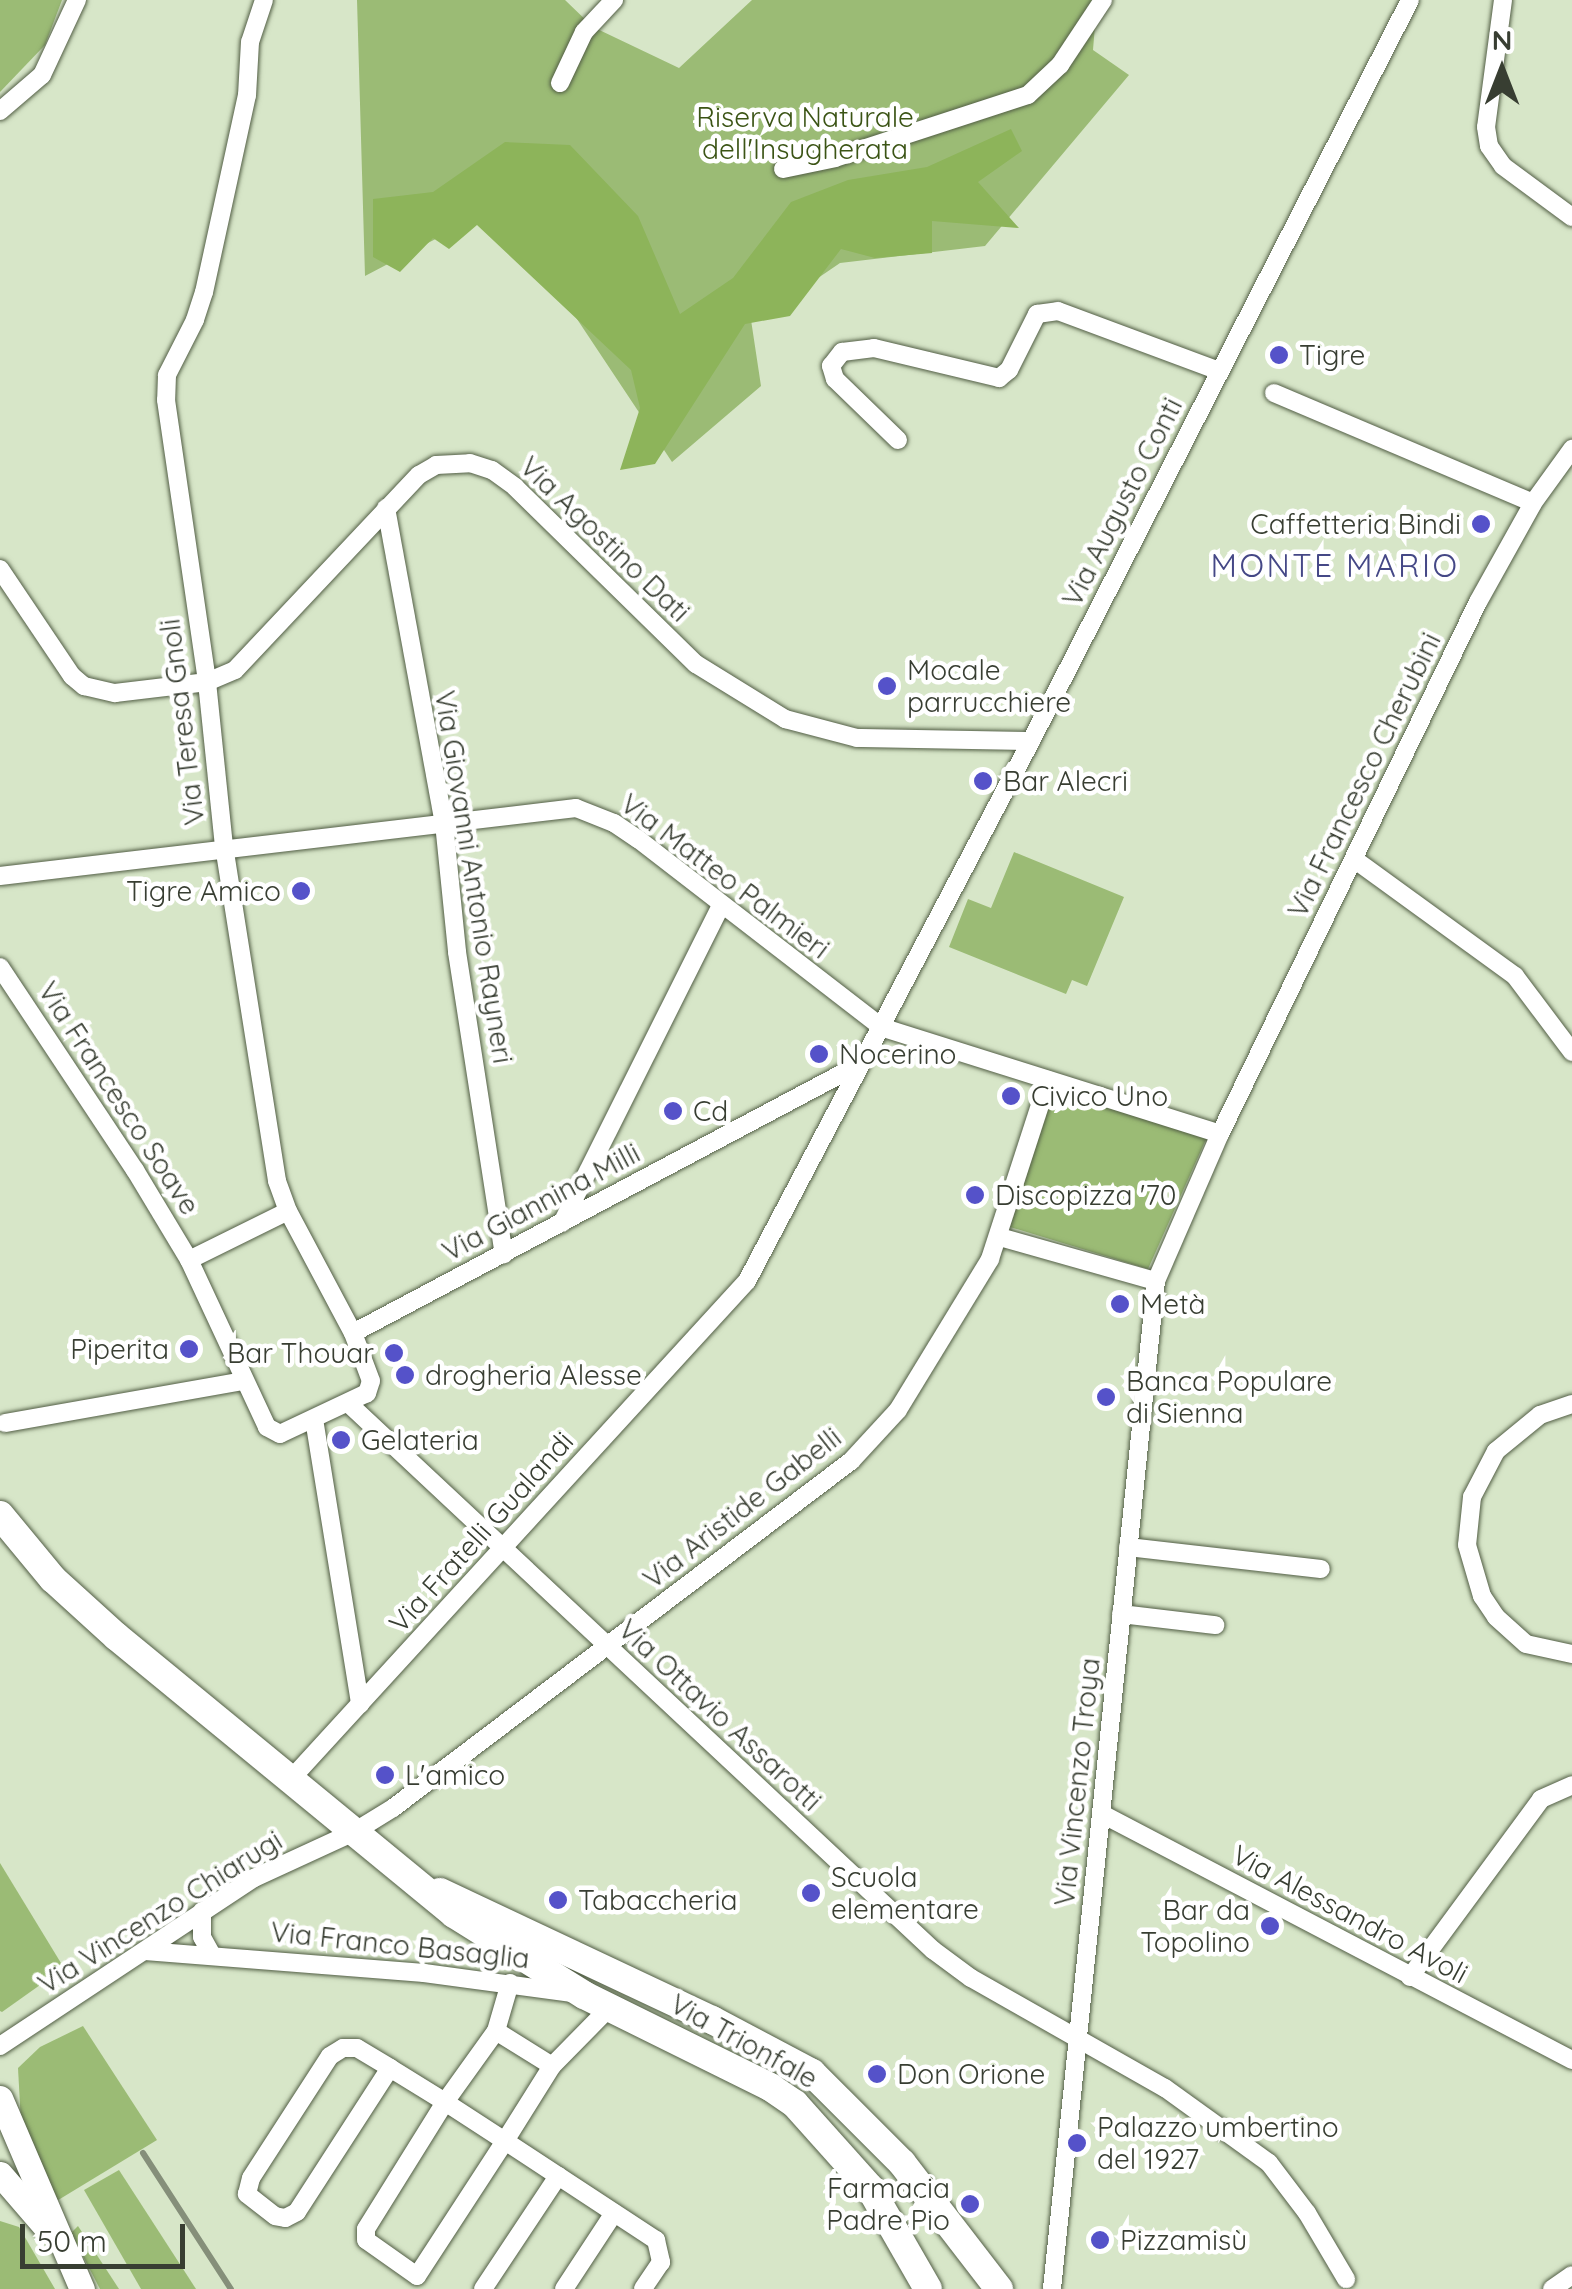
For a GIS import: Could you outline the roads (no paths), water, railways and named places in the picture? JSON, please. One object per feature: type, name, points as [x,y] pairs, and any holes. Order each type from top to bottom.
[{"type":"main road","name":"Via Trionfale","points":[[0,1515],[53,1579],[94,1616],[465,1922],[609,2008],[770,2086],[795,2104],[870,2188],[928,2289]]},
{"type":"main road","name":"Via Trionfale","points":[[419,1885],[497,1916],[812,2073],[902,2163],[999,2289]]},
{"type":"street","points":[[0,111],[42,74],[77,0]]},
{"type":"street","name":"Via Teresa Gnoli","points":[[264,0],[250,42],[247,96],[196,320],[166,386],[207,682],[224,846],[274,1166],[288,1211],[353,1332],[371,1381],[367,1393],[348,1403]]},
{"type":"street","points":[[560,83],[584,32],[614,0]]},
{"type":"street","points":[[783,170],[835,158],[1028,95],[1052,75],[1103,0]]},
{"type":"street","name":"Via Augusto Conti","points":[[881,1027],[1410,0]]},
{"type":"street","points":[[1503,0],[1486,126],[1489,146],[1503,166],[1572,218]]},
{"type":"street","points":[[898,440],[836,379],[832,366],[842,352],[874,348],[997,378],[1009,370],[1037,314],[1058,311],[1220,371]]},
{"type":"street","points":[[1274,393],[1533,503]]},
{"type":"street","name":"Via Francesco Cherubini","points":[[1156,1281],[1220,1134],[1354,859],[1533,503],[1572,449]]},
{"type":"street","name":"Via Agostino Dati","points":[[207,682],[235,670],[386,508],[431,467],[459,462],[484,466],[515,487],[696,664],[785,719],[858,738],[1030,741]]},
{"type":"street","name":"Via Giovanni Antonio Rayneri","points":[[386,508],[444,823],[457,952],[504,1254]]},
{"type":"street","points":[[0,569],[72,676],[84,686],[115,693],[207,682]]},
{"type":"street","name":"Via Matteo Palmieri","points":[[0,876],[563,807],[585,810],[638,839],[881,1027],[1220,1134]]},
{"type":"street","points":[[1354,859],[1515,976],[1572,1052]]},
{"type":"street","points":[[561,1224],[721,906]]},
{"type":"street","name":"Via Francesco Soave","points":[[0,967],[135,1170],[189,1260],[244,1381],[272,1432],[286,1432],[314,1419]]},
{"type":"street","name":"Via Fratelli Gualandi","points":[[291,1779],[746,1281],[881,1027]]},
{"type":"street","name":"Via Giannina Milli","points":[[353,1332],[861,1064]]},
{"type":"street","name":"Via Aristide Gabelli","points":[[354,1832],[610,1648],[851,1461],[877,1436],[942,1341],[1000,1237],[1048,1080]]},
{"type":"street","points":[[189,1260],[288,1211]]},
{"type":"street","points":[[1000,1237],[1156,1281]]},
{"type":"street","name":"Via Vincenzo Troya","points":[[1052,2289],[1104,1815],[1156,1281]]},
{"type":"street","points":[[5,1423],[244,1381]]},
{"type":"street","points":[[348,1403],[314,1419],[360,1704]]},
{"type":"street","name":"Via Ottavio Assarotti","points":[[348,1403],[933,1950],[972,1978],[1165,2088],[1269,2164],[1307,2212],[1346,2278]]},
{"type":"street","points":[[1572,1404],[1540,1415],[1496,1451],[1472,1498],[1466,1545],[1482,1596],[1496,1617],[1526,1644],[1572,1654]]},
{"type":"street","points":[[1128,1547],[1321,1568]]},
{"type":"street","points":[[1122,1614],[1215,1626]]},
{"type":"street","points":[[1410,1977],[1541,1799],[1572,1786]]},
{"type":"street","name":"Via Alessandro Avoli","points":[[1104,1815],[1572,2060]]},
{"type":"street","name":"Via Vincenzo Chiarugi","points":[[0,2046],[202,1910],[277,1865],[354,1832]]},
{"type":"street","points":[[202,1910],[202,1936],[211,1953]]},
{"type":"street","name":"Via Franco Basaglia","points":[[144,1950],[211,1953],[584,1994]]},
{"type":"street","points":[[510,1983],[496,2031],[445,2102],[366,2235],[413,2283],[552,2066],[609,2008]]},
{"type":"street","points":[[496,2031],[552,2066]]},
{"type":"street","points":[[390,2068],[298,2212],[280,2218],[250,2199],[246,2188],[251,2178],[330,2056],[343,2048],[357,2048],[390,2068],[445,2102],[656,2240],[661,2262],[643,2289]]},
{"type":"street","points":[[1,2104],[82,2289]]},
{"type":"street","points":[[0,2174],[60,2244]]},
{"type":"street","points":[[483,2289],[558,2176]]},
{"type":"street","points":[[564,2289],[614,2212]]},
{"type":"street","points":[[1552,2289],[1572,2275]]},
{"type":"railway","points":[[143,2153],[231,2289]]},
{"type":"place","name":"Tigre","points":[[1279,355]]},
{"type":"place","name":"Caffetteria Bindi","points":[[1481,524]]},
{"type":"place","name":"Mocale parrucchiere","points":[[887,686]]},
{"type":"place","name":"Bar Alecri","points":[[983,781]]},
{"type":"place","name":"Tigre Amico","points":[[301,891]]},
{"type":"place","name":"Nocerino","points":[[819,1054]]},
{"type":"place","name":"Civico Uno","points":[[1011,1096]]},
{"type":"place","name":"Cd","points":[[673,1111]]},
{"type":"place","name":"Discopizza '70","points":[[975,1195]]},
{"type":"place","name":"Metà","points":[[1120,1304]]},
{"type":"place","name":"Piperita","points":[[189,1349]]},
{"type":"place","name":"Bar Thouar","points":[[394,1353]]},
{"type":"place","name":"drogheria Alesse","points":[[405,1375]]},
{"type":"place","name":"Banca Populare di Sienna","points":[[1106,1397]]},
{"type":"place","name":"Gelateria","points":[[341,1440]]},
{"type":"place","name":"L'amico","points":[[385,1775]]},
{"type":"place","name":"Scuola elementare","points":[[811,1893]]},
{"type":"place","name":"Tabaccheria","points":[[558,1900]]},
{"type":"place","name":"Bar da Topolino","points":[[1270,1926]]},
{"type":"place","name":"Don Orione","points":[[877,2074]]},
{"type":"place","name":"Palazzo umbertino del 1927","points":[[1077,2143]]},
{"type":"place","name":"Farmacia Padre Pio","points":[[970,2204]]},
{"type":"place","name":"Pizzamisù","points":[[1100,2240]]},
{"type":"district","name":"MONTE MARIO","points":[[1335,565]]},
{"type":"park label","name":"Riserva Naturale dell'Insugherata","points":[[805,133]]}]
